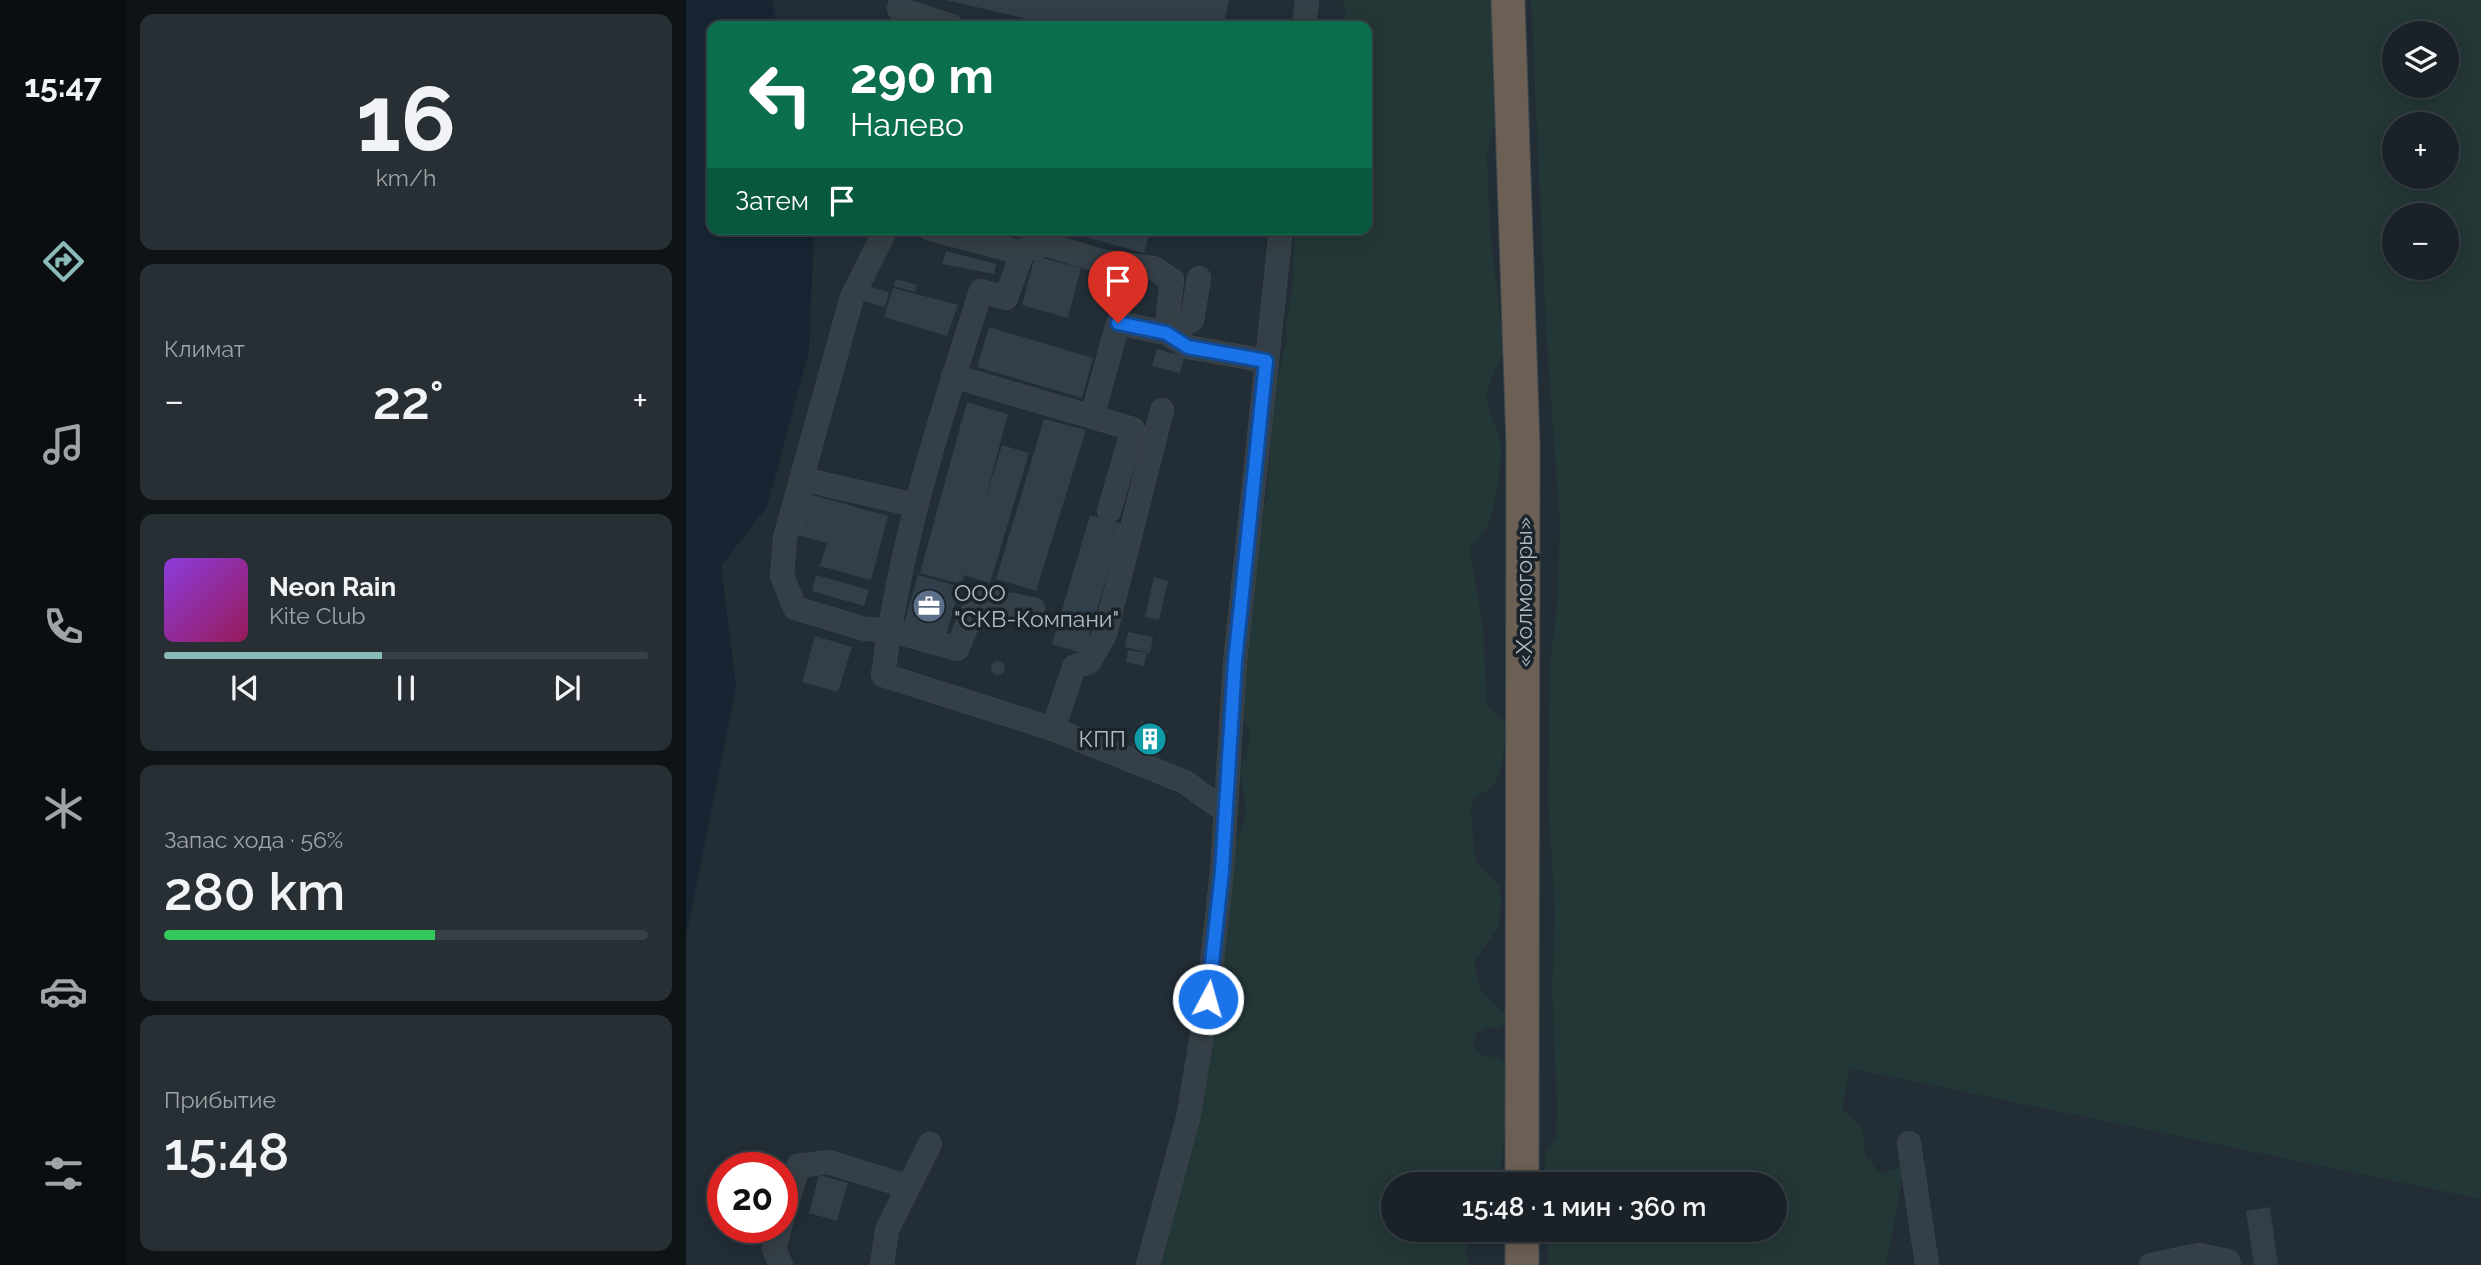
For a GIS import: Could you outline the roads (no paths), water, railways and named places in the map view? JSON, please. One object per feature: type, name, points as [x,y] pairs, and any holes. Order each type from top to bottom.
[{"type":"highway","name":"«Холмогоры»","points":[[1508,0],[1523,445],[1522,1172]]},
{"type":"highway","points":[[1522,1242],[1522,1265]]},
{"type":"lane","points":[[901,0],[899,9],[933,21]]},
{"type":"lane","points":[[1305,21],[1307,0]]},
{"type":"lane","points":[[883,235],[852,297],[785,538],[782,576],[795,608],[864,629],[889,630],[957,649],[978,598],[1033,609]]},
{"type":"lane","points":[[953,235],[1022,253],[1006,298],[981,291],[953,376],[915,505],[889,630],[883,675],[1053,729],[1185,782],[1225,811]]},
{"type":"lane","points":[[1148,1265],[1188,1118],[1208,999],[1235,662],[1280,235]]},
{"type":"lane","points":[[1018,252],[1046,244],[1100,261],[1153,268],[1172,280],[1166,333]]},
{"type":"lane","points":[[1166,333],[1192,320],[1199,278]]},
{"type":"lane","points":[[1092,417],[1118,323],[1166,333],[1188,347],[1266,361]]},
{"type":"lane","points":[[953,376],[1133,429],[1109,511]]},
{"type":"lane","points":[[1053,729],[1074,667],[1089,662],[1105,634],[1162,410]]},
{"type":"lane","points":[[802,479],[915,505]]},
{"type":"lane","points":[[1909,1143],[1927,1265]]},
{"type":"lane","points":[[882,1265],[887,1230],[930,1144]]},
{"type":"lane","points":[[798,1166],[828,1162],[906,1186]]},
{"type":"lane","points":[[776,1243],[774,1249],[781,1265]]},
{"type":"lane","points":[[2151,1265],[2199,1255],[2228,1261],[2229,1265]]},
{"type":"water","points":[[686,0],[772,0],[776,21],[707,21],[707,235],[814,235],[809,351],[767,507],[721,566],[736,688],[686,936]]},
{"type":"place","name":"ООО \"СКВ-Компани\"","points":[[929,606]]},
{"type":"place","name":"КПП","points":[[1150,739]]}]
